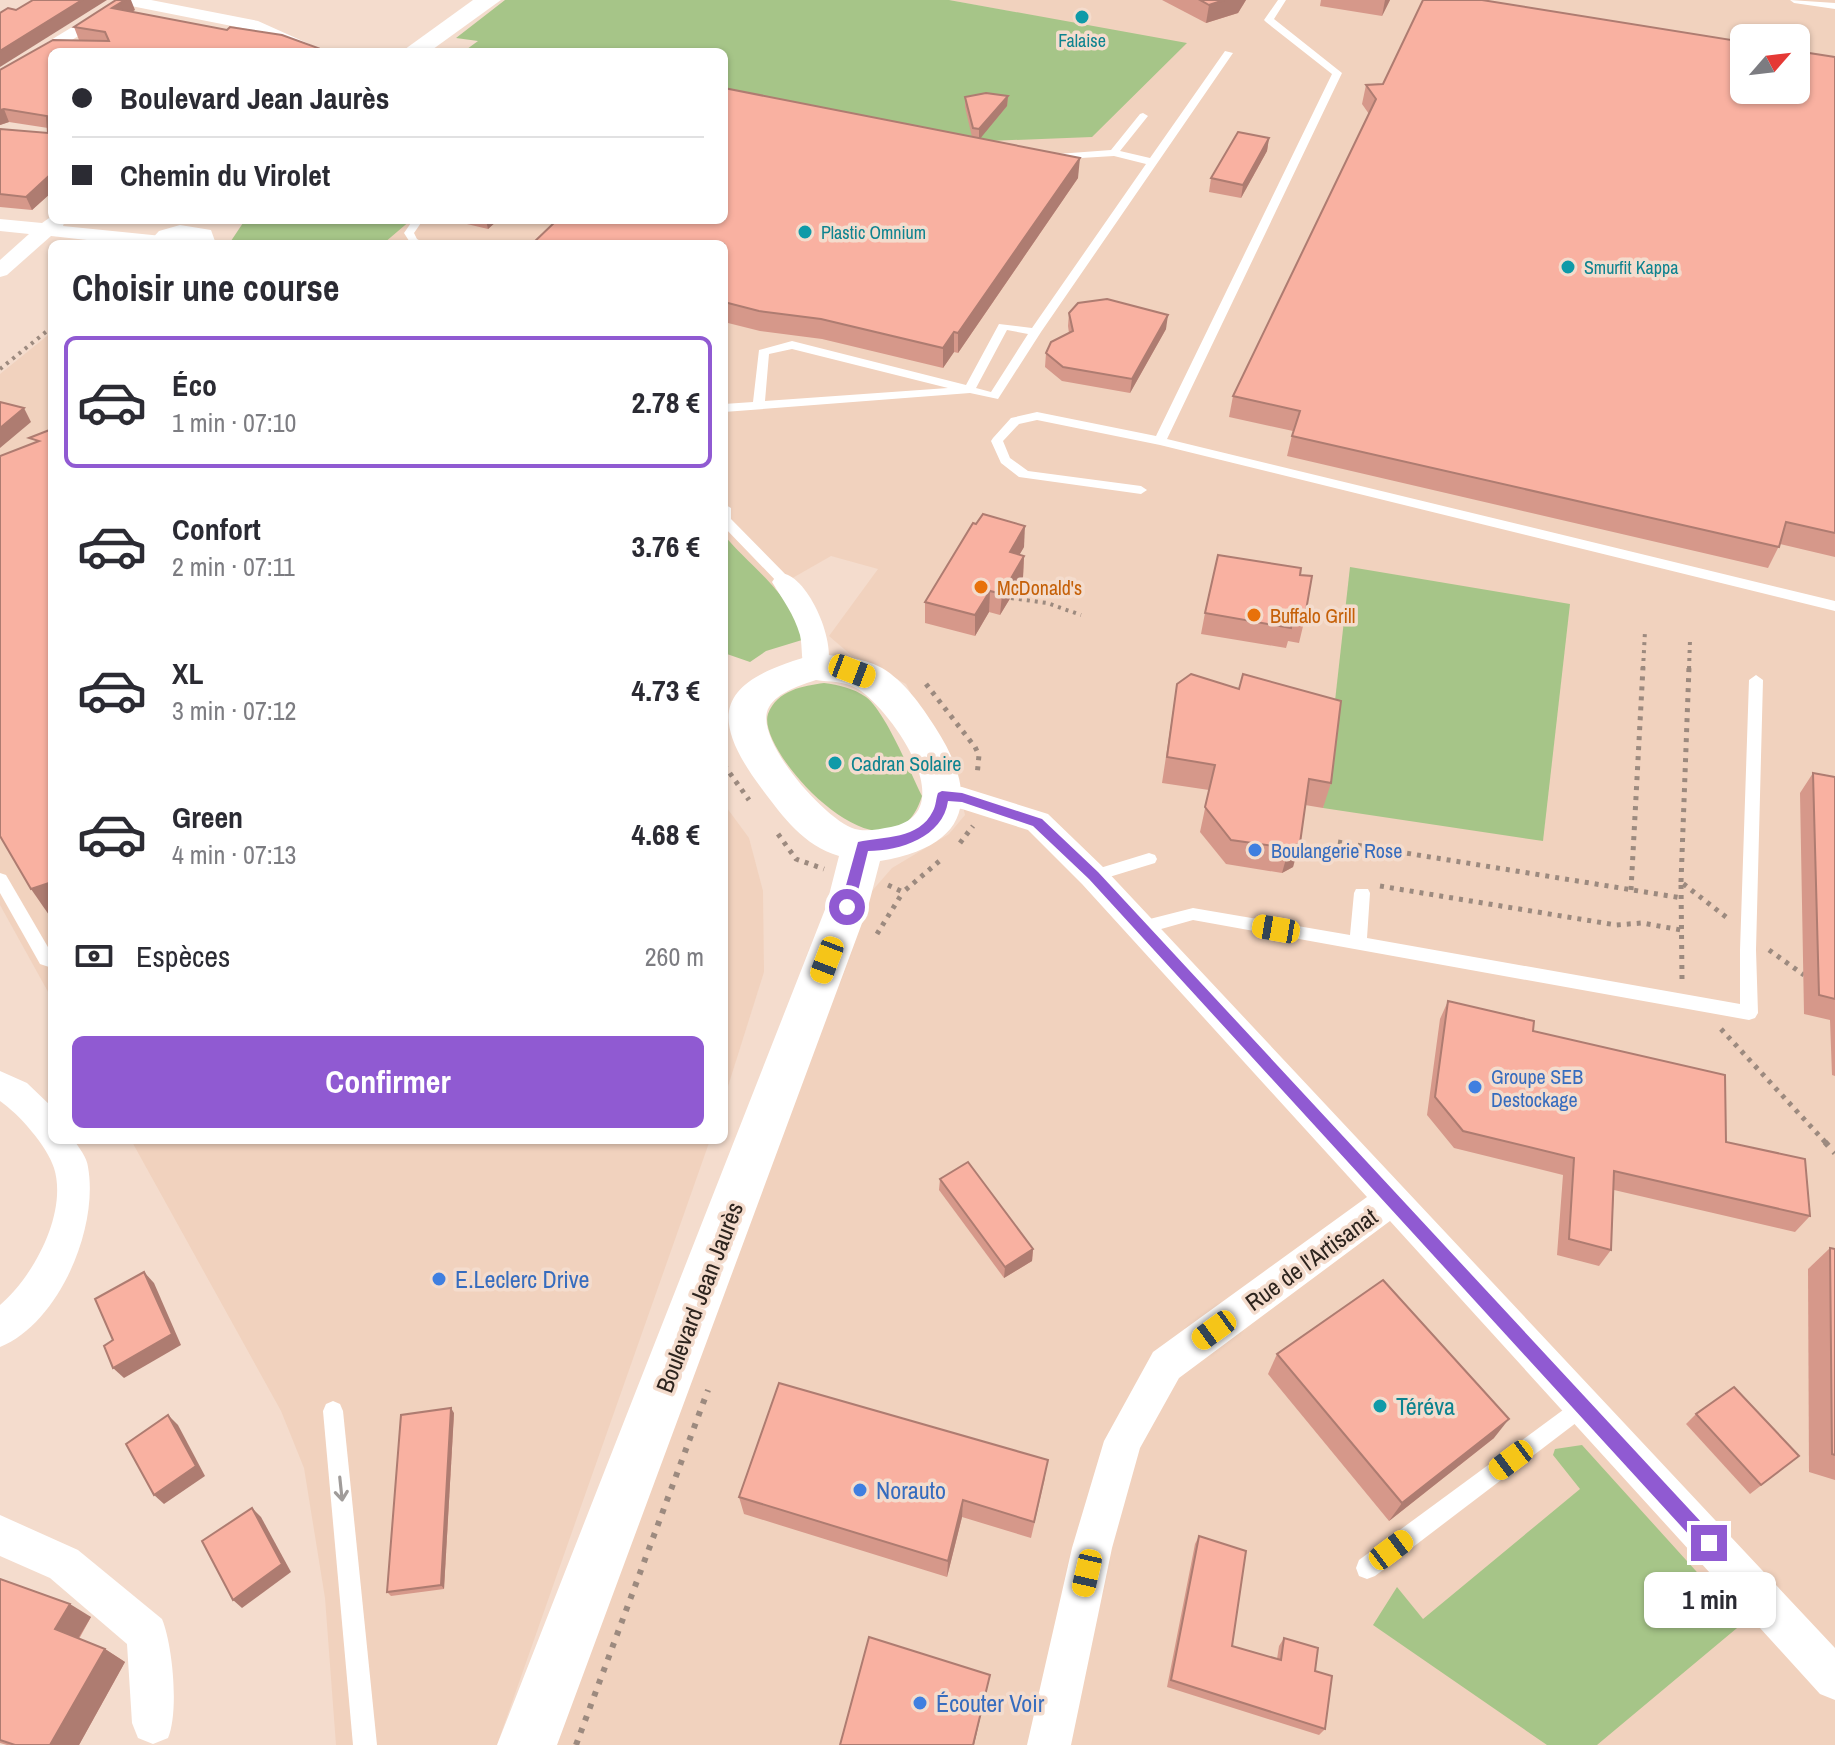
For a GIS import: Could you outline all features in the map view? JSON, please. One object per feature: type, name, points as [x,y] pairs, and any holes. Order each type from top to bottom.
[{"type":"main road","points":[[419,48],[489,0]]},
{"type":"main road","points":[[433,48],[461,21]]},
{"type":"main road","points":[[167,240],[178,233],[199,232]]},
{"type":"main road","points":[[816,667],[852,671],[888,691],[933,760],[943,784],[959,787],[930,824],[909,839],[881,846],[855,865],[846,843],[816,826],[772,773],[747,732],[749,708],[740,689],[816,667]]},
{"type":"main road","name":"Boulevard Jean Jaurès","points":[[527,1745],[842,922],[855,865]]},
{"type":"street","points":[[0,79],[125,0],[252,25],[308,48]]},
{"type":"street","points":[[54,44],[78,48]]},
{"type":"street","points":[[0,225],[52,225],[144,240]]},
{"type":"street","points":[[0,271],[52,225]]},
{"type":"street","points":[[785,582],[800,599],[816,645],[816,667]]},
{"type":"street","points":[[959,787],[962,798],[1038,822],[1093,876],[1835,1679]]},
{"type":"street","points":[[0,1085],[9,1088],[42,1118],[48,1128]]},
{"type":"street","points":[[0,1329],[31,1302],[61,1252],[73,1206],[71,1165],[58,1144]]},
{"type":"street","name":"Rue de l'Artisanat","points":[[1049,1745],[1092,1548],[1123,1441],[1166,1365],[1391,1200]]},
{"type":"street","points":[[0,1535],[64,1564],[147,1634],[153,1723]]},
{"type":"lane","points":[[1160,441],[1337,73],[1269,20],[1282,0]]},
{"type":"lane","points":[[1794,0],[1835,6]]},
{"type":"lane","points":[[759,406],[763,352],[792,345],[994,396],[1228,53]]},
{"type":"lane","points":[[1114,153],[1143,116]]},
{"type":"lane","points":[[1038,158],[1114,153],[1153,162]]},
{"type":"lane","points":[[969,390],[1003,326],[1035,332]]},
{"type":"lane","points":[[728,407],[969,390]]},
{"type":"lane","points":[[1141,490],[1024,474],[1005,460],[997,441],[1015,421],[1037,416],[1160,441],[1835,606]]},
{"type":"lane","points":[[728,523],[785,582]]},
{"type":"lane","points":[[1140,928],[1193,914],[1749,1013],[1756,680]]},
{"type":"lane","points":[[1093,876],[1149,859]]},
{"type":"lane","points":[[0,879],[48,960]]},
{"type":"lane","points":[[1358,944],[1370,889]]},
{"type":"lane","points":[[1367,1568],[1582,1406]]},
{"type":"lane","points":[[333,1411],[365,1745]]},
{"type":"path","points":[[0,369],[48,330]]},
{"type":"path","points":[[1011,598],[1047,603],[1081,615]]},
{"type":"path","points":[[1631,890],[1645,631]]},
{"type":"path","points":[[1681,882],[1690,640]]},
{"type":"path","points":[[938,697],[979,755],[959,787]]},
{"type":"path","points":[[728,771],[746,797]]},
{"type":"path","points":[[957,845],[967,837],[973,825]]},
{"type":"path","points":[[776,829],[793,859],[805,866],[855,865],[903,892],[947,854]]},
{"type":"path","points":[[1338,842],[1682,898]]},
{"type":"path","points":[[1370,889],[1616,925],[1642,923],[1682,930]]},
{"type":"shaded area","points":[[949,0],[1835,0],[1835,1745],[548,1745],[871,892],[892,868],[949,834],[965,815],[957,781],[906,684],[851,655],[829,636],[878,569],[831,556],[742,607],[728,602],[728,240],[232,240],[242,224],[728,224],[728,218],[1186,44]],"holes":[[[1570,604],[1333,727],[1338,693]]]},
{"type":"shaded area","points":[[48,335],[48,992],[0,905],[0,374]]},
{"type":"shaded area","points":[[728,809],[749,838],[763,891],[764,972],[728,1086]]},
{"type":"shaded area","points":[[133,1144],[709,1144],[497,1745],[336,1745],[325,1598],[304,1468],[281,1411]]},
{"type":"green space","points":[[505,0],[949,0],[1187,43],[1092,137],[988,141],[728,91],[728,48],[468,48],[478,41],[456,38]]},
{"type":"green space","points":[[242,224],[406,224],[388,240],[232,240]]},
{"type":"green space","points":[[728,539],[781,596],[798,624],[802,640],[766,651],[750,662],[728,654]]},
{"type":"green space","points":[[1350,567],[1570,604],[1543,841],[1323,808]]},
{"type":"green space","points":[[824,683],[846,687],[866,697],[889,728],[922,796],[906,823],[883,831],[856,825],[828,807],[782,757],[770,732],[768,714],[772,706],[784,694]]},
{"type":"green space","points":[[1582,1445],[1743,1623],[1597,1745],[1547,1745],[1373,1625],[1397,1587],[1423,1619],[1580,1489],[1553,1455],[1555,1449]]},
{"type":"building","points":[[33,0],[82,0],[0,51],[0,13],[8,8],[16,10]]},
{"type":"building","points":[[116,0],[125,0],[112,8],[227,30],[230,27],[282,35],[318,48],[48,48],[48,133],[47,116],[0,110],[0,70],[53,40],[109,41],[105,32],[74,27]]},
{"type":"building","points":[[1200,0],[1224,0],[1209,5]]},
{"type":"building","name":"Smurfit Kappa","points":[[1423,0],[1482,0],[1730,40],[1730,104],[1810,104],[1810,53],[1835,57],[1835,533],[1786,522],[1779,547],[1292,436],[1300,411],[1233,396],[1376,99],[1366,85],[1383,84]]},
{"type":"building","name":"Plastic Omnium","points":[[728,89],[1080,158],[958,333],[954,332],[943,348],[821,319],[759,311],[728,303],[728,240],[536,240],[553,224],[728,224]]},
{"type":"building","points":[[986,93],[1008,96],[979,129],[973,128],[965,97]]},
{"type":"building","points":[[0,129],[48,133],[48,177],[26,197],[0,194]]},
{"type":"building","points":[[1238,132],[1269,138],[1243,185],[1211,178]]},
{"type":"building","points":[[1107,299],[1168,315],[1132,379],[1063,367],[1046,353],[1051,342],[1073,331],[1069,313],[1078,303]]},
{"type":"building","points":[[0,402],[24,408],[0,428]]},
{"type":"building","points":[[48,431],[48,883],[31,889],[0,836],[0,456],[39,441],[29,438]]},
{"type":"building","name":"McDonald's","points":[[983,514],[1025,526],[1010,552],[1024,556],[1002,594],[990,591],[975,615],[925,602],[973,523],[976,524]]},
{"type":"building","name":"Buffalo Grill","points":[[1218,555],[1301,568],[1300,575],[1312,576],[1304,622],[1292,621],[1291,628],[1205,613]]},
{"type":"building","points":[[1191,674],[1239,689],[1243,674],[1341,701],[1331,783],[1309,779],[1300,843],[1289,848],[1231,840],[1205,807],[1215,765],[1167,757],[1177,684]]},
{"type":"building","points":[[1813,773],[1835,777],[1835,999],[1819,995]]},
{"type":"building","points":[[1448,1001],[1534,1021],[1533,1031],[1725,1075],[1726,1142],[1805,1159],[1810,1216],[1614,1171],[1611,1250],[1569,1239],[1574,1158],[1463,1131],[1435,1097]]},
{"type":"building","points":[[968,1162],[1033,1249],[1005,1267],[940,1179]]},
{"type":"building","points":[[1830,1248],[1835,1249],[1835,1455],[1832,1454]]},
{"type":"building","points":[[144,1272],[172,1334],[113,1368],[104,1346],[113,1340],[95,1299]]},
{"type":"building","name":"Téréva","points":[[1383,1280],[1509,1419],[1402,1503],[1277,1354]]},
{"type":"building","name":"Norauto","points":[[779,1383],[1048,1460],[1034,1522],[963,1500],[948,1561],[739,1497]]},
{"type":"building","points":[[1734,1387],[1799,1456],[1761,1485],[1696,1414]]},
{"type":"building","points":[[451,1408],[441,1585],[387,1592],[401,1415]]},
{"type":"building","points":[[168,1415],[196,1466],[154,1495],[126,1444]]},
{"type":"building","points":[[252,1508],[282,1564],[233,1600],[202,1541]]},
{"type":"building","points":[[1199,1536],[1246,1551],[1232,1646],[1281,1660],[1284,1638],[1318,1648],[1315,1671],[1332,1676],[1325,1729],[1171,1680]]},
{"type":"building","points":[[0,1579],[70,1604],[55,1629],[105,1649],[50,1745],[15,1745],[0,1740]]},
{"type":"building","name":"Écouter Voir","points":[[869,1637],[990,1675],[973,1745],[840,1745]]},
{"type":"place","name":"Falaise","points":[[1082,17]]},
{"type":"place","name":"Plastic Omnium","points":[[805,232]]},
{"type":"place","name":"Smurfit Kappa","points":[[1568,267]]},
{"type":"place","name":"McDonald's","points":[[981,587]]},
{"type":"place","name":"Buffalo Grill","points":[[1254,615]]},
{"type":"place","name":"Cadran Solaire","points":[[835,763]]},
{"type":"place","name":"Boulangerie Rose","points":[[1255,850]]},
{"type":"place","name":"Groupe SEB Destockage","points":[[1475,1087]]},
{"type":"place","name":"E.Leclerc Drive","points":[[439,1279]]},
{"type":"place","name":"Téréva","points":[[1380,1406]]},
{"type":"place","name":"Norauto","points":[[860,1490]]},
{"type":"place","name":"Écouter Voir","points":[[920,1703]]},
{"type":"route","points":[[847,907],[863,846],[881,846],[909,839],[930,824],[940,811],[942,796],[962,798],[1038,822],[1093,876],[1309,1108],[1709,1543]]}]
